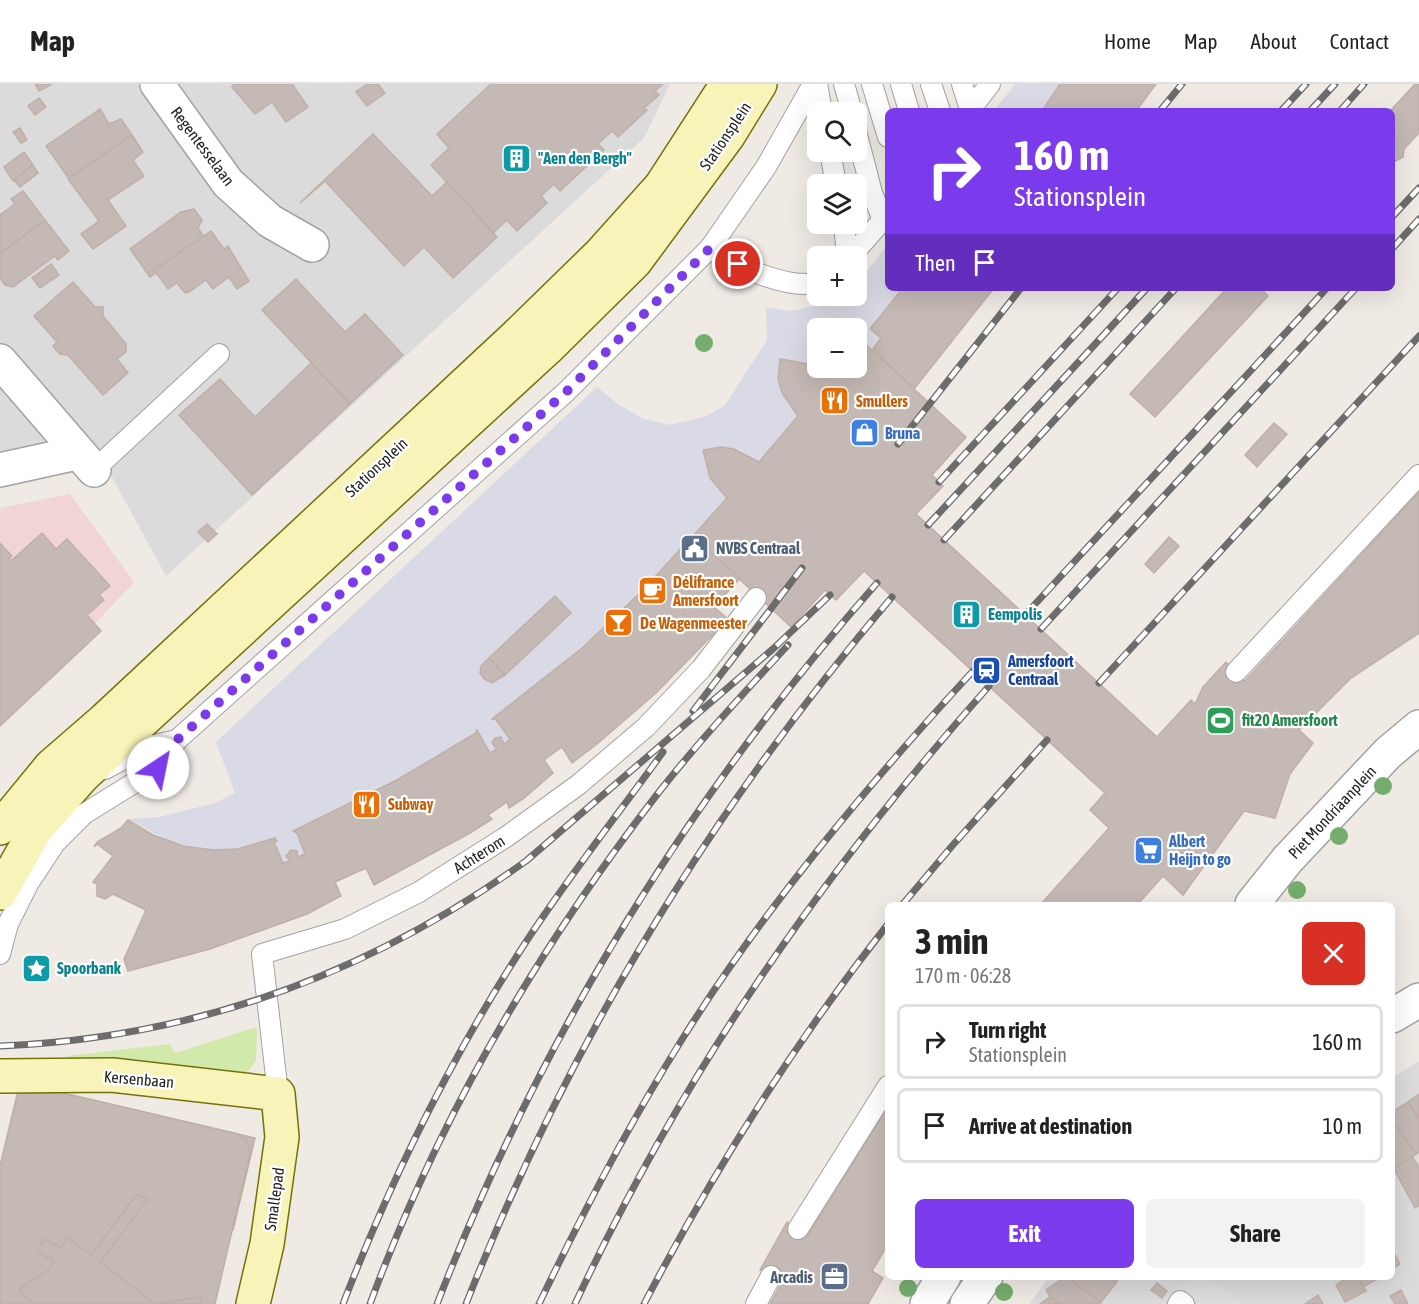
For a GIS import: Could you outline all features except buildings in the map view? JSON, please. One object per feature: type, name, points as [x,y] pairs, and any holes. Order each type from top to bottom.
[{"type":"main road","name":"Stationsplein","points":[[0,830],[51,766],[507,345],[600,254],[661,186],[728,84]]},
{"type":"main road","name":"Stationsplein","points":[[0,893],[36,829],[72,788],[550,346],[635,262],[728,136],[760,84]]},
{"type":"main road","name":"Kersenbaan","points":[[0,1076],[112,1076],[278,1094]]},
{"type":"main road","name":"Smallepad","points":[[253,1304],[267,1244],[282,1137],[278,1094]]},
{"type":"street","name":"Regentesselaan","points":[[157,84],[228,183],[270,221],[312,245]]},
{"type":"street","points":[[0,361],[86,462]]},
{"type":"street","points":[[0,470],[86,462]]},
{"type":"street","name":"Piet Mondriaanplein","points":[[1254,902],[1288,860],[1388,753],[1419,727]]},
{"type":"street","points":[[1395,1014],[1419,1000]]},
{"type":"street","points":[[927,1304],[942,1280]]},
{"type":"street","points":[[967,1304],[983,1280]]},
{"type":"lane","name":"Stationsplein","points":[[0,954],[8,924],[28,884],[56,843],[84,814],[158,768],[177,740],[567,391],[710,248],[766,167],[815,84]]},
{"type":"lane","points":[[815,84],[820,102]]},
{"type":"lane","points":[[844,84],[849,102]]},
{"type":"lane","points":[[872,84],[885,127]]},
{"type":"lane","points":[[901,84],[908,108]]},
{"type":"lane","points":[[931,84],[939,108]]},
{"type":"lane","points":[[962,84],[968,108]]},
{"type":"lane","points":[[971,108],[990,84]]},
{"type":"lane","points":[[865,162],[885,215]]},
{"type":"lane","points":[[858,246],[885,218]]},
{"type":"lane","points":[[710,248],[722,258],[786,283],[807,285]]},
{"type":"lane","points":[[86,462],[219,354]]},
{"type":"lane","points":[[1236,672],[1419,475]]},
{"type":"lane","name":"Achterom","points":[[278,1094],[262,954],[345,929],[419,892],[506,837],[578,785],[646,727],[701,669],[756,598]]},
{"type":"lane","name":"Stationsplein","points":[[0,830],[146,747],[177,740]]},
{"type":"lane","points":[[798,1229],[885,1091]]},
{"type":"lane","points":[[756,1304],[771,1276]]},
{"type":"lane","points":[[1178,1304],[1180,1301],[1184,1304]]},
{"type":"shaded area","points":[[0,84],[670,84],[644,138],[166,576],[101,457],[0,473]]},
{"type":"shaded area","points":[[1015,84],[1060,84],[1044,108],[996,108]]},
{"type":"shaded area","points":[[885,248],[885,291],[901,291],[870,329],[881,338],[867,356],[867,318],[807,318],[807,364],[780,359],[778,379],[782,393],[798,416],[828,378],[851,378],[847,391],[943,486],[916,515],[1194,772],[1262,786],[1183,895],[1169,870],[1109,828],[1090,810],[1104,793],[864,571],[836,600],[754,523],[695,556],[685,545],[610,623],[493,719],[510,739],[504,744],[501,737],[495,738],[493,745],[497,749],[490,753],[477,731],[312,841],[301,845],[305,854],[298,857],[296,850],[290,850],[287,854],[290,861],[272,867],[240,849],[214,851],[172,843],[128,819],[159,817],[215,803],[235,793],[216,742],[597,387],[619,405],[644,419],[670,425],[707,416],[725,405],[767,340],[766,307],[791,311],[810,307],[867,306],[867,271]],"holes":[[[721,447],[739,450],[759,462],[728,498],[710,478],[703,450]],[[571,613],[499,680],[490,683],[481,676],[481,666],[489,658]]]},
{"type":"shaded area","points":[[70,494],[134,582],[0,725],[0,508]]},
{"type":"shaded area","points":[[1419,1061],[1419,1304],[1029,1304],[1047,1280],[1395,1280],[1395,1076]]},
{"type":"shaded area","points":[[1187,1280],[1209,1280],[1243,1304],[1199,1304],[1179,1290]]},
{"type":"green space","points":[[257,1027],[256,1061],[245,1075],[68,1061],[67,1056],[170,1044],[175,1053]]},
{"type":"railway","points":[[1162,108],[1182,84]]},
{"type":"railway","points":[[1284,108],[1306,84]]},
{"type":"railway","points":[[1313,108],[1335,84]]},
{"type":"railway","points":[[1343,108],[1364,84]]},
{"type":"railway","points":[[1395,214],[1419,188]]},
{"type":"railway","points":[[1395,246],[1419,219]]},
{"type":"railway","points":[[898,444],[1019,291]]},
{"type":"railway","points":[[939,482],[1115,291]]},
{"type":"railway","points":[[928,525],[1144,291]]},
{"type":"railway","points":[[944,540],[1173,291]]},
{"type":"railway","points":[[1025,615],[1324,291]]},
{"type":"railway","points":[[1041,629],[1353,291]]},
{"type":"railway","points":[[1099,683],[1419,336]]},
{"type":"railway","points":[[693,711],[802,568]]},
{"type":"railway","points":[[437,1304],[478,1206],[523,1110],[572,1016],[625,924],[682,835],[743,748],[808,664],[877,583]]},
{"type":"railway","points":[[0,1046],[72,1040],[142,1030],[211,1014],[277,993],[342,967],[405,936],[466,901],[526,861],[774,648],[830,595]]},
{"type":"railway","points":[[466,1304],[506,1208],[550,1114],[598,1022],[649,933],[763,760],[892,597]]},
{"type":"railway","points":[[370,1304],[397,1235],[459,1102],[532,974],[572,912],[659,792],[788,645]]},
{"type":"railway","points":[[539,1304],[624,1138],[661,1073],[713,991],[818,849],[973,671]]},
{"type":"railway","points":[[575,1304],[661,1137],[759,980],[812,904],[868,830],[989,686]]},
{"type":"railway","points":[[905,902],[1047,740]]},
{"type":"railway","points":[[343,1304],[402,1166],[470,1033],[539,923],[663,752]]},
{"type":"railway","points":[[644,1304],[727,1156],[757,1108],[820,1014],[885,928]]},
{"type":"place","name":"\"Aen den Bergh\"","points":[[517,158]]},
{"type":"place","name":"Smullers","points":[[835,401]]},
{"type":"place","name":"Bruna","points":[[864,433]]},
{"type":"place","name":"NVBS Centraal","points":[[695,548]]},
{"type":"place","name":"Délifrance Amersfoort","points":[[652,591]]},
{"type":"place","name":"Eempolis","points":[[967,614]]},
{"type":"place","name":"De Wagenmeester","points":[[619,623]]},
{"type":"place","name":"Amersfoort Centraal","points":[[987,670]]},
{"type":"place","name":"fit20 Amersfoort","points":[[1221,720]]},
{"type":"place","name":"Subway","points":[[367,804]]},
{"type":"place","name":"Albert Heijn to go","points":[[1148,850]]},
{"type":"place","name":"Spoorbank","points":[[36,968]]},
{"type":"place","name":"Arcadis","points":[[834,1277]]},
{"type":"route","points":[[158,768],[177,740],[567,391],[710,248],[722,258],[738,264]]}]
